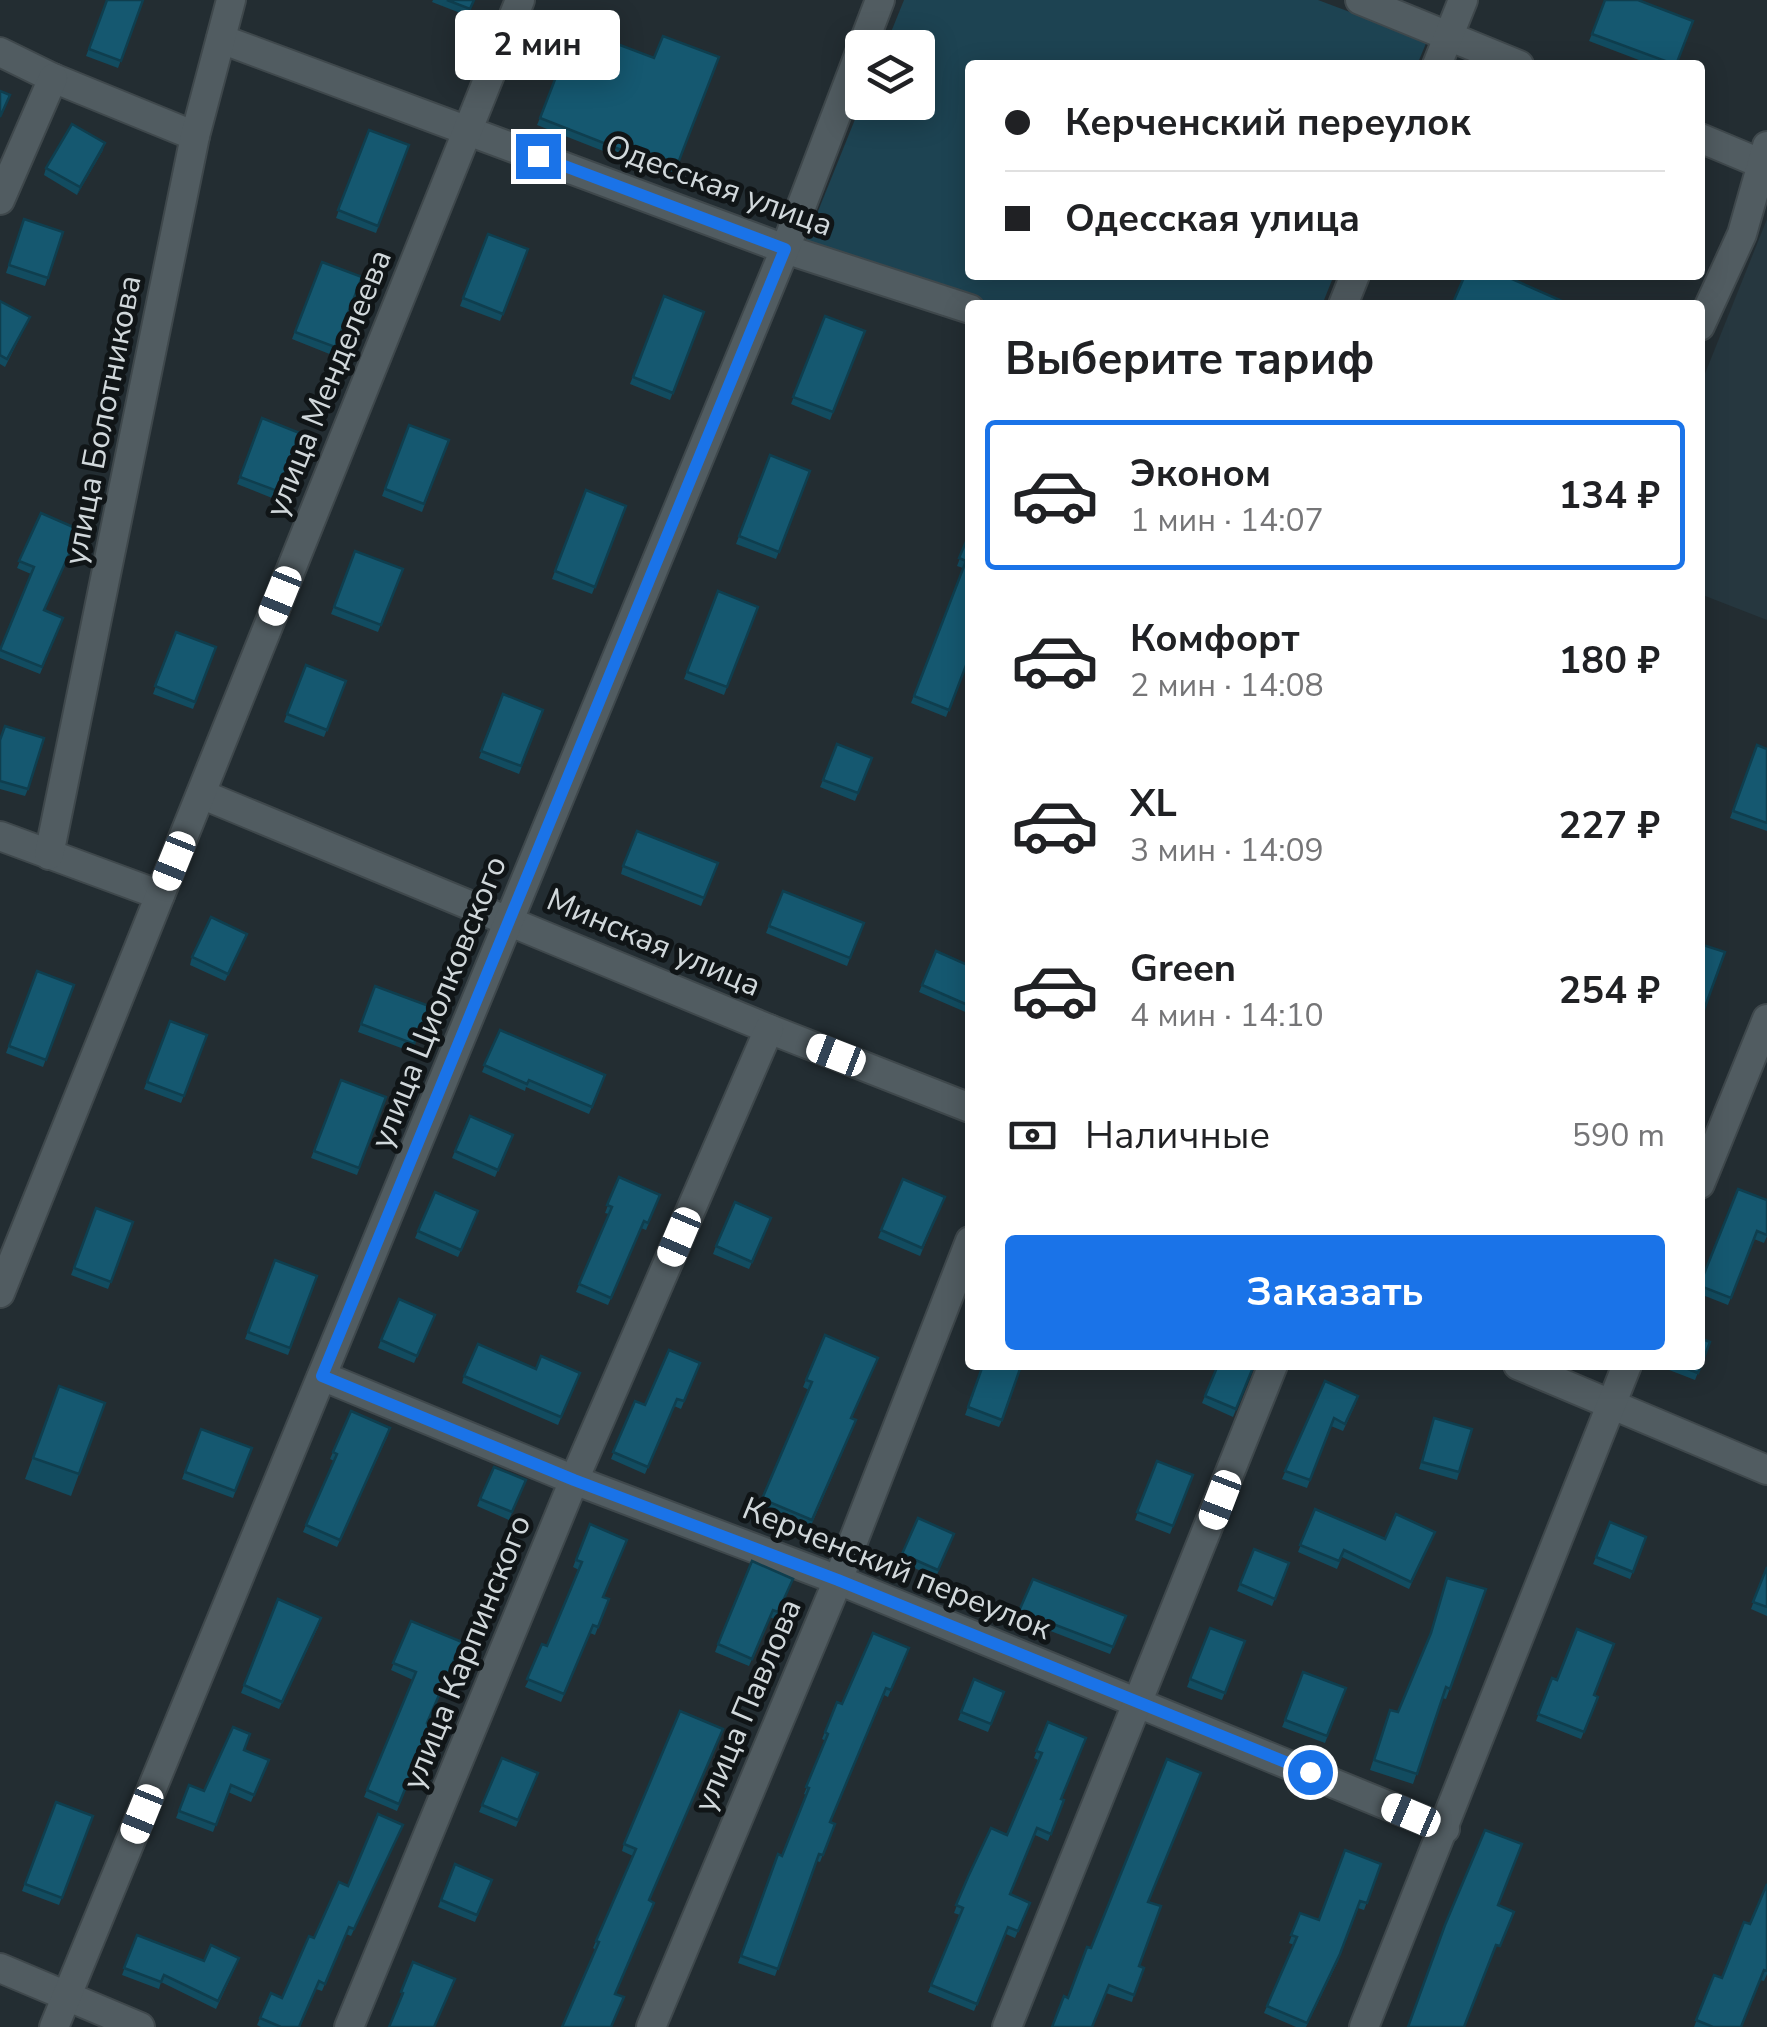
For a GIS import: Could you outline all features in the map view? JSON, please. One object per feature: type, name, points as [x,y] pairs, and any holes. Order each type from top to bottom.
[{"type":"street","name":"улица Болотникова","points":[[49,855],[196,136],[231,0]]},
{"type":"street","name":"улица Менделеева","points":[[0,1293],[520,0]]},
{"type":"street","name":"улица Циолковского","points":[[54,2027],[785,249],[880,0]]},
{"type":"street","points":[[1360,0],[1507,60]]},
{"type":"street","points":[[1439,60],[1463,0]]},
{"type":"street","name":"Одесская улица","points":[[221,38],[785,249],[965,307]]},
{"type":"street","points":[[0,52],[53,78],[196,136]]},
{"type":"street","points":[[0,200],[53,78]]},
{"type":"street","points":[[1705,140],[1765,158],[1742,234],[1705,315]]},
{"type":"street","name":"Минская улица","points":[[201,794],[768,1029],[965,1106]]},
{"type":"street","points":[[0,836],[160,895]]},
{"type":"street","points":[[1705,1172],[1767,1018]]},
{"type":"street","name":"улица Карпинского","points":[[349,2027],[574,1480],[768,1029]]},
{"type":"street","name":"улица Павлова","points":[[650,2027],[838,1580],[965,1254]]},
{"type":"street","points":[[1008,2027],[1272,1370]]},
{"type":"street","points":[[1530,1370],[1767,1470]]},
{"type":"street","points":[[1364,2027],[1625,1370]]},
{"type":"street","name":"Керченский переулок","points":[[322,1376],[574,1480],[838,1580],[1445,1829]]},
{"type":"street","points":[[0,1968],[140,2027]]},
{"type":"shaded area","points":[[904,0],[1318,0],[1427,41],[1419,60],[965,60],[965,280],[1332,280],[1324,300],[975,300],[806,241],[855,120],[935,120],[935,30],[892,30]]},
{"type":"shaded area","points":[[1767,219],[1767,620],[1705,596],[1705,374]]},
{"type":"building","points":[[107,0],[143,0],[121,61],[89,49]]},
{"type":"building","points":[[447,0],[474,0],[470,9]]},
{"type":"building","points":[[1605,0],[1638,0],[1693,21],[1678,60],[1662,60],[1592,34]]},
{"type":"building","points":[[575,28],[654,58],[663,36],[719,57],[675,171],[540,118]]},
{"type":"building","points":[[0,91],[10,95],[0,117]]},
{"type":"building","points":[[72,124],[105,143],[80,187],[46,168]]},
{"type":"building","points":[[369,130],[409,145],[378,226],[338,210]]},
{"type":"building","points":[[24,219],[63,232],[48,278],[9,265]]},
{"type":"building","points":[[488,234],[528,249],[503,314],[463,298]]},
{"type":"building","points":[[322,262],[362,277],[335,347],[295,332]]},
{"type":"building","points":[[1463,280],[1514,280],[1560,300],[1454,300]]},
{"type":"building","points":[[664,296],[704,312],[673,393],[633,377]]},
{"type":"building","points":[[0,301],[30,317],[7,359],[0,355]]},
{"type":"building","points":[[825,316],[865,331],[833,412],[793,397]]},
{"type":"building","points":[[262,418],[302,434],[280,492],[240,477]]},
{"type":"building","points":[[409,425],[449,440],[424,504],[385,489]]},
{"type":"building","points":[[770,455],[810,471],[779,552],[739,536]]},
{"type":"building","points":[[586,490],[626,506],[595,587],[555,571]]},
{"type":"building","points":[[41,513],[80,530],[44,610],[63,618],[42,667],[0,650],[34,567],[19,561]]},
{"type":"building","points":[[355,551],[403,569],[381,625],[334,607]]},
{"type":"building","points":[[965,564],[965,668],[949,710],[914,696]]},
{"type":"building","points":[[718,591],[758,607],[727,687],[687,672]]},
{"type":"building","points":[[176,632],[216,647],[195,702],[155,686]]},
{"type":"building","points":[[306,665],[346,681],[327,730],[287,714]]},
{"type":"building","points":[[503,694],[543,710],[521,766],[481,751]]},
{"type":"building","points":[[5,726],[44,738],[28,789],[0,781],[0,740]]},
{"type":"building","points":[[837,744],[872,758],[858,793],[823,780]]},
{"type":"building","points":[[1757,745],[1767,749],[1767,823],[1733,811]]},
{"type":"building","points":[[637,831],[718,863],[704,898],[623,866]]},
{"type":"building","points":[[783,891],[864,923],[850,958],[769,926]]},
{"type":"building","points":[[211,917],[247,934],[228,974],[192,957]]},
{"type":"building","points":[[1705,946],[1725,952],[1705,1007]]},
{"type":"building","points":[[936,951],[965,964],[965,1004],[922,985]]},
{"type":"building","points":[[37,971],[74,985],[46,1060],[9,1046]]},
{"type":"building","points":[[375,986],[429,1006],[414,1044],[361,1024]]},
{"type":"building","points":[[170,1021],[207,1035],[184,1096],[147,1082]]},
{"type":"building","points":[[500,1030],[605,1075],[592,1107],[484,1065]]},
{"type":"building","points":[[341,1080],[386,1097],[359,1168],[314,1151]]},
{"type":"building","points":[[470,1116],[513,1135],[498,1170],[455,1151]]},
{"type":"building","points":[[619,1177],[660,1195],[648,1223],[644,1221],[611,1298],[579,1284],[612,1207],[607,1205]]},
{"type":"building","points":[[903,1179],[945,1197],[922,1248],[881,1230]]},
{"type":"building","points":[[1738,1189],[1767,1200],[1767,1235],[1757,1231],[1731,1298],[1705,1288],[1705,1272]]},
{"type":"building","points":[[435,1192],[478,1211],[461,1250],[418,1231]]},
{"type":"building","points":[[735,1202],[771,1218],[752,1262],[716,1246]]},
{"type":"building","points":[[96,1208],[133,1222],[111,1282],[74,1268]]},
{"type":"building","points":[[275,1260],[317,1276],[290,1348],[248,1332]]},
{"type":"building","points":[[399,1299],[435,1315],[417,1356],[381,1340]]},
{"type":"building","points":[[825,1335],[878,1358],[851,1418],[856,1420],[812,1520],[762,1499],[812,1382],[806,1380]]},
{"type":"building","points":[[478,1344],[536,1369],[541,1356],[580,1373],[561,1417],[464,1376]]},
{"type":"building","points":[[669,1350],[700,1363],[684,1401],[677,1399],[648,1467],[613,1452],[635,1401],[645,1405]]},
{"type":"building","points":[[981,1370],[1020,1370],[1002,1420],[968,1407]]},
{"type":"building","points":[[1216,1370],[1252,1370],[1236,1409],[1205,1396]]},
{"type":"building","points":[[1325,1381],[1358,1396],[1345,1424],[1334,1418],[1310,1480],[1285,1471]]},
{"type":"building","points":[[59,1386],[105,1403],[79,1474],[33,1458]]},
{"type":"building","points":[[351,1411],[390,1428],[340,1540],[306,1525]]},
{"type":"building","points":[[1434,1418],[1472,1429],[1459,1472],[1422,1462]]},
{"type":"building","points":[[201,1429],[252,1448],[235,1491],[185,1472]]},
{"type":"building","points":[[1157,1461],[1193,1475],[1173,1526],[1137,1512]]},
{"type":"building","points":[[494,1467],[526,1480],[512,1512],[480,1499]]},
{"type":"building","points":[[1315,1509],[1385,1539],[1396,1514],[1435,1532],[1411,1582],[1344,1550],[1339,1561],[1300,1545]]},
{"type":"building","points":[[918,1518],[954,1534],[938,1570],[902,1554]]},
{"type":"building","points":[[1610,1522],[1646,1537],[1633,1572],[1596,1557]]},
{"type":"building","points":[[590,1524],[627,1540],[603,1597],[609,1599],[598,1627],[593,1625],[564,1694],[527,1679],[542,1644],[547,1646],[582,1562],[576,1560]]},
{"type":"building","points":[[1254,1549],[1289,1563],[1275,1599],[1240,1584]]},
{"type":"building","points":[[752,1561],[793,1579],[778,1612],[773,1610],[752,1659],[718,1644]]},
{"type":"building","points":[[1767,1567],[1767,1607],[1753,1602]]},
{"type":"building","points":[[1447,1578],[1486,1589],[1450,1689],[1446,1687],[1417,1774],[1374,1760],[1390,1710],[1398,1712],[1431,1633]]},
{"type":"building","points":[[1033,1579],[1126,1616],[1113,1647],[1019,1611]]},
{"type":"building","points":[[278,1599],[321,1618],[282,1702],[244,1685]]},
{"type":"building","points":[[411,1621],[462,1642],[427,1723],[431,1725],[399,1804],[367,1790],[416,1672],[393,1663]]},
{"type":"building","points":[[1210,1628],[1245,1641],[1225,1693],[1190,1679]]},
{"type":"building","points":[[1577,1629],[1614,1644],[1584,1732],[1538,1714],[1552,1678],[1557,1680]]},
{"type":"building","points":[[873,1633],[909,1648],[891,1690],[886,1688],[830,1822],[835,1824],[823,1855],[819,1854],[778,1969],[741,1956],[778,1854],[782,1856],[809,1788],[806,1787],[837,1702],[842,1704]]},
{"type":"building","points":[[1303,1672],[1346,1688],[1327,1736],[1285,1720]]},
{"type":"building","points":[[974,1679],[1004,1692],[991,1724],[961,1712]]},
{"type":"building","points":[[680,1711],[723,1729],[649,1900],[654,1903],[615,1994],[624,1997],[611,2027],[562,2027],[636,1849],[624,1844]]},
{"type":"building","points":[[1048,1722],[1086,1738],[1051,1834],[1037,1828],[1010,1894],[1030,1903],[1018,1931],[1008,1927],[977,2004],[931,1985],[963,1908],[956,1905],[968,1877],[991,1828],[1007,1835],[1042,1753],[1036,1751]]},
{"type":"building","points":[[233,1727],[250,1734],[244,1750],[269,1760],[254,1795],[231,1785],[216,1825],[179,1811],[189,1785],[204,1791]]},
{"type":"building","points":[[502,1758],[538,1773],[518,1820],[482,1805]]},
{"type":"building","points":[[1167,1759],[1201,1773],[1148,1902],[1161,1906],[1139,1966],[1144,1968],[1134,1995],[1109,1985],[1092,2027],[1052,2027],[1064,1996],[1068,1998],[1087,1947],[1091,1948]]},
{"type":"building","points":[[56,1802],[93,1816],[62,1898],[25,1884]]},
{"type":"building","points":[[378,1814],[403,1825],[354,1929],[349,1927],[325,1984],[319,1981],[299,2027],[281,2027],[260,2018],[271,1993],[282,1998],[309,1936],[314,1938],[339,1882],[348,1886]]},
{"type":"building","points":[[1485,1830],[1522,1844],[1498,1905],[1514,1912],[1500,1946],[1496,1945],[1464,2027],[1408,2027],[1445,1925]]},
{"type":"building","points":[[1345,1850],[1381,1864],[1367,1903],[1360,1901],[1307,2023],[1267,2006],[1297,1937],[1291,1935],[1300,1913],[1319,1920]]},
{"type":"building","points":[[455,1864],[492,1880],[477,1915],[441,1900]]},
{"type":"building","points":[[1767,1884],[1767,1971],[1764,1970],[1741,2027],[1713,2027],[1696,2020],[1714,1975],[1722,1978],[1744,1922],[1750,1924]]},
{"type":"building","points":[[137,1935],[204,1961],[211,1945],[239,1958],[218,2001],[164,1975],[161,1982],[124,1968]]},
{"type":"building","points":[[413,1962],[455,1979],[434,2027],[389,2027],[403,1993]]},
{"type":"route","points":[[538,156],[785,249],[322,1376],[1310,1772]]}]
